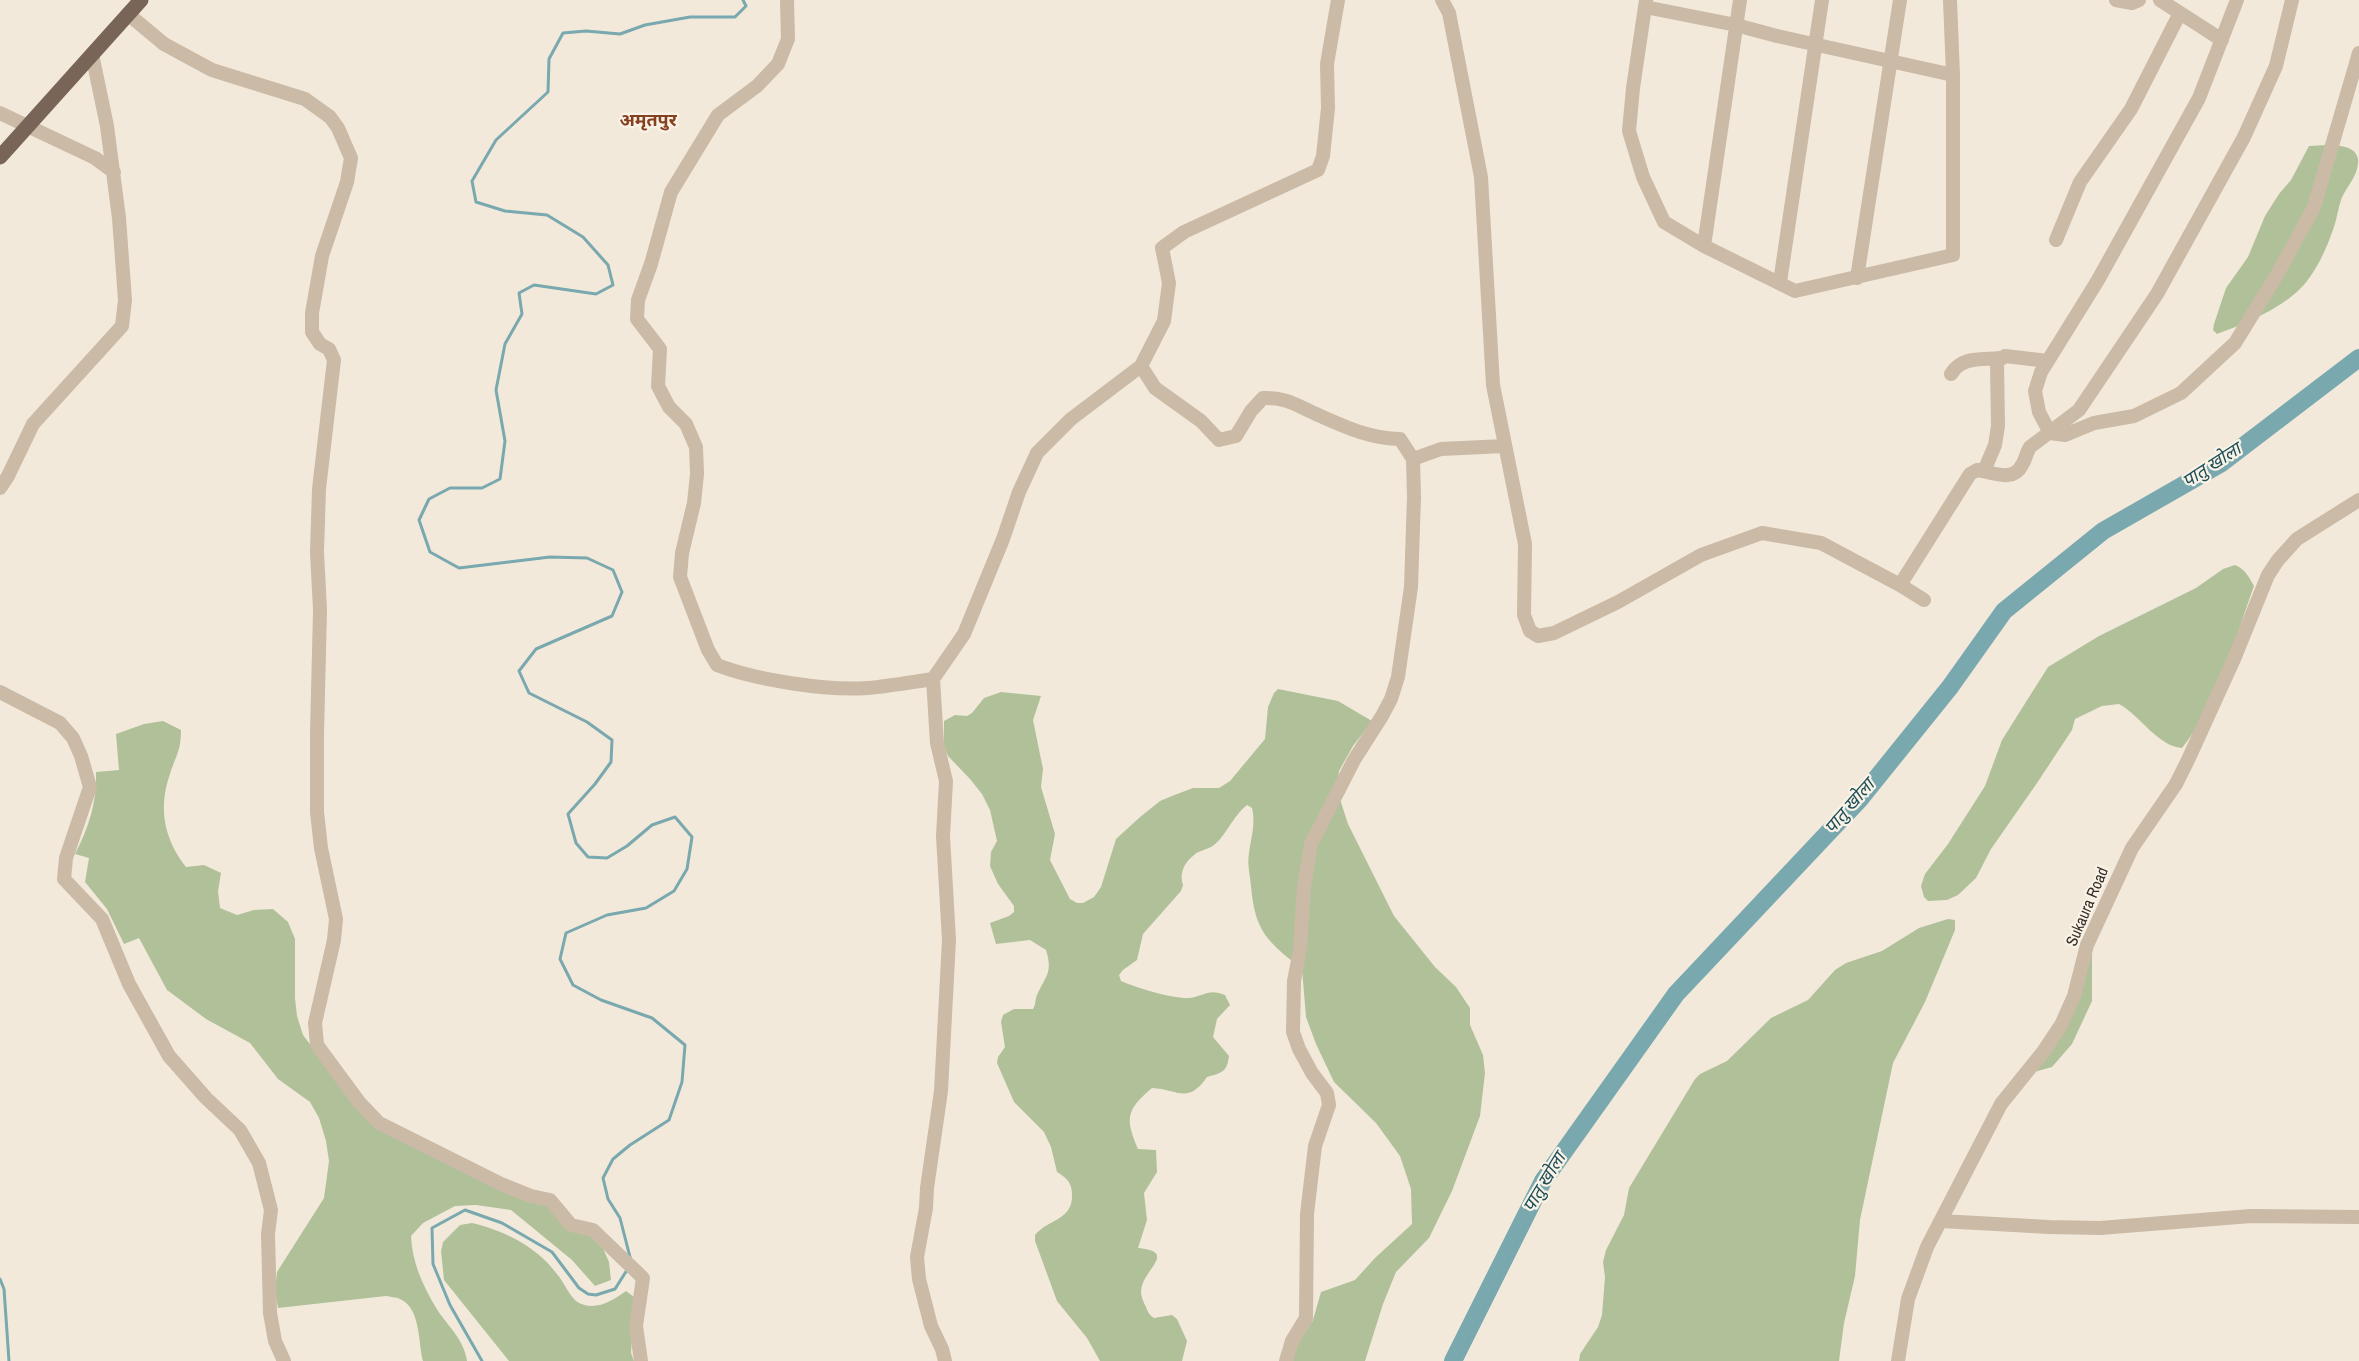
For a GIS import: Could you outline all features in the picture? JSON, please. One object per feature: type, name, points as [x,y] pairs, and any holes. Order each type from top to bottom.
[{"type":"main road","points":[[0,157],[141,0]]},
{"type":"street","points":[[787,0],[788,39],[778,64],[757,86],[718,115],[670,192],[651,264],[638,300],[637,320],[660,349],[658,386],[669,407],[686,424],[696,447],[698,474],[694,503],[682,553],[680,577],[708,650],[717,665],[753,676],[819,686],[867,688],[933,679]]},
{"type":"street","points":[[945,1361],[942,1348],[931,1326],[919,1279],[918,1257],[940,1092],[949,940],[943,836],[946,781],[938,743],[933,679],[964,634],[1003,539],[1019,492],[1037,453],[1078,414],[1141,366],[1164,321],[1169,283],[1162,248],[1185,232],[1318,170],[1323,156],[1328,108],[1327,64],[1338,0]]},
{"type":"street","points":[[1442,0],[1449,13],[1481,177],[1493,385],[1525,544],[1524,615],[1530,631],[1538,636],[1554,633],[1607,607],[1701,555],[1762,532],[1821,543],[1924,600]]},
{"type":"street","points":[[1704,246],[1740,0]]},
{"type":"street","points":[[1780,282],[1822,0]]},
{"type":"street","points":[[1857,278],[1900,0]]},
{"type":"street","points":[[1950,0],[1953,75],[1953,255],[1795,291],[1704,246],[1664,222],[1643,177],[1629,131],[1645,3],[1777,36],[1953,75]]},
{"type":"street","points":[[2116,0],[2132,3],[2139,0]]},
{"type":"street","points":[[2160,0],[2222,40]]},
{"type":"street","points":[[2050,433],[2039,412],[2035,391],[2041,372],[2098,280],[2199,98],[2237,0]]},
{"type":"street","points":[[1900,585],[1970,474],[1977,470],[2008,476],[2015,473],[2022,466],[2030,447],[2079,410],[2157,294],[2244,138],[2276,66],[2292,0]]},
{"type":"street","points":[[2056,240],[2080,182],[2131,110],[2180,13]]},
{"type":"street","points":[[128,15],[164,44],[212,70],[305,99],[330,117],[351,158],[347,182],[322,256],[312,314],[312,332],[320,344],[329,349],[334,360],[319,489],[317,552],[321,610],[317,734],[321,848],[336,919],[334,940],[315,1023],[317,1045],[359,1102],[379,1123],[501,1184],[531,1196],[550,1200],[571,1225],[594,1230],[643,1278],[636,1326],[641,1361]]},
{"type":"street","points":[[2050,433],[2065,435],[2094,423],[2144,412],[2181,393],[2235,343],[2278,273],[2314,207],[2359,53]]},
{"type":"street","points":[[0,488],[33,424],[122,326],[125,300],[114,172],[92,54]]},
{"type":"street","points":[[0,113],[95,158],[114,172]]},
{"type":"street","points":[[1951,374],[1963,361],[2005,356],[2048,361]]},
{"type":"street","points":[[1984,471],[1995,445],[1998,426],[1999,387],[1996,366],[2000,358]]},
{"type":"street","points":[[1141,366],[1155,388],[1201,421],[1219,440],[1236,436],[1251,411],[1263,398],[1281,398],[1360,432],[1381,439],[1400,439],[1413,459],[1411,587],[1398,677],[1391,699],[1354,760],[1311,844],[1304,887],[1300,950],[1294,981],[1293,1032],[1303,1057],[1327,1093],[1329,1105],[1315,1146],[1307,1214],[1306,1318],[1292,1341],[1286,1361]]},
{"type":"street","points":[[1413,459],[1441,448],[1504,446]]},
{"type":"street","name":"Sukaura Road","points":[[1898,1361],[1908,1299],[1927,1247],[2001,1104],[2043,1052],[2061,1025],[2074,996],[2087,945],[2132,848],[2176,784],[2188,760],[2234,659],[2268,575],[2297,539],[2359,500]]},
{"type":"street","points":[[0,692],[60,723],[73,738],[90,787],[66,858],[64,879],[102,920],[129,984],[170,1056],[206,1098],[240,1131],[259,1162],[271,1210],[268,1234],[270,1313],[275,1341],[284,1361]]},
{"type":"street","points":[[1941,1221],[2100,1228],[2251,1216],[2359,1217]]},
{"type":"green space","points":[[2309,146],[2341,146],[2354,151],[2358,165],[2341,200],[2331,235],[2315,269],[2304,285],[2280,305],[2217,334],[2213,330],[2214,324],[2226,288],[2248,257],[2265,216],[2291,180]]},
{"type":"green space","points":[[2235,565],[2244,571],[2254,586],[2215,692],[2194,732],[2182,748],[2165,742],[2119,704],[2102,706],[2075,719],[2072,730],[1991,849],[1976,878],[1958,895],[1947,900],[1928,901],[1924,897],[1921,886],[1925,874],[1948,844],[1985,786],[2002,740],[2048,667],[2099,636],[2196,588],[2223,569]]},
{"type":"green space","points":[[1278,689],[1338,701],[1372,721],[1353,746],[1339,771],[1337,790],[1348,824],[1394,916],[1435,967],[1456,987],[1470,1008],[1470,1025],[1483,1055],[1485,1073],[1480,1116],[1452,1191],[1429,1238],[1396,1272],[1365,1361],[1293,1361],[1296,1347],[1313,1320],[1321,1292],[1355,1280],[1412,1224],[1411,1189],[1400,1156],[1376,1123],[1334,1082],[1306,1017],[1302,969],[1272,943],[1260,925],[1253,902],[1248,865],[1253,814],[1252,808],[1247,805],[1212,847],[1195,854],[1187,862],[1182,873],[1181,891],[1143,934],[1137,960],[1119,975],[1121,981],[1128,984],[1174,997],[1189,998],[1210,992],[1225,995],[1230,1005],[1217,1019],[1213,1037],[1229,1056],[1223,1071],[1207,1077],[1194,1091],[1182,1093],[1152,1088],[1137,1102],[1130,1115],[1131,1129],[1138,1149],[1156,1150],[1157,1172],[1144,1193],[1147,1220],[1138,1248],[1155,1252],[1157,1260],[1143,1283],[1141,1289],[1143,1301],[1152,1317],[1172,1315],[1177,1319],[1187,1341],[1182,1361],[1100,1361],[1087,1338],[1057,1301],[1035,1241],[1035,1235],[1040,1230],[1068,1210],[1072,1195],[1070,1184],[1057,1172],[1051,1147],[1044,1132],[1014,1102],[997,1063],[1005,1047],[1001,1022],[1003,1015],[1014,1009],[1033,1009],[1037,995],[1048,974],[1048,958],[1046,950],[1030,940],[996,944],[990,923],[1009,916],[1014,912],[1014,906],[998,884],[990,866],[991,852],[997,841],[990,810],[982,794],[948,756],[944,745],[944,721],[955,715],[967,716],[984,698],[1001,692],[1041,696],[1033,720],[1043,769],[1041,787],[1055,834],[1050,860],[1070,899],[1083,903],[1094,897],[1101,887],[1116,839],[1139,818],[1160,801],[1172,796],[1193,788],[1219,788],[1230,781],[1265,739],[1268,707]]},
{"type":"green space","points":[[163,721],[181,730],[179,748],[164,799],[165,823],[173,845],[186,867],[204,865],[221,873],[218,891],[220,908],[237,915],[254,910],[273,909],[288,922],[295,939],[295,998],[297,1016],[303,1035],[356,1105],[547,1204],[592,1235],[602,1246],[609,1262],[611,1280],[595,1286],[572,1260],[511,1210],[476,1205],[455,1206],[423,1223],[411,1236],[413,1254],[422,1281],[435,1306],[462,1345],[467,1361],[423,1361],[418,1327],[412,1310],[397,1298],[386,1296],[278,1308],[275,1291],[277,1272],[324,1198],[329,1161],[319,1118],[310,1102],[278,1079],[250,1043],[206,1019],[167,990],[139,938],[124,944],[107,909],[85,882],[89,858],[75,854],[91,814],[96,772],[119,770],[116,734],[144,724]]},
{"type":"green space","points":[[1948,919],[1955,920],[1955,930],[1925,1002],[1893,1063],[1860,1220],[1855,1276],[1844,1323],[1839,1361],[1579,1361],[1580,1354],[1598,1327],[1602,1315],[1605,1277],[1603,1262],[1606,1250],[1624,1215],[1629,1188],[1695,1079],[1700,1074],[1727,1061],[1771,1018],[1808,1000],[1835,970],[1846,963],[1882,951],[1919,928]]},
{"type":"green space","points":[[2092,951],[2092,1001],[2072,1044],[2052,1067],[2034,1072]]},
{"type":"green space","points":[[472,1223],[508,1235],[540,1255],[579,1303],[598,1305],[626,1291],[634,1297],[631,1353],[634,1361],[509,1361],[444,1280],[441,1251],[443,1242],[460,1225]]},
{"type":"waterway","points":[[631,1261],[620,1218],[608,1199],[603,1178],[613,1159],[669,1120],[682,1082],[685,1045],[652,1018],[601,1000],[573,985],[560,959],[566,933],[607,915],[646,908],[674,891],[687,869],[692,837],[675,817],[652,825],[627,846],[607,858],[588,857],[576,843],[568,814],[611,762],[612,740],[587,722],[529,693],[519,671],[536,649],[612,616],[622,592],[613,570],[587,558],[550,557],[459,568],[430,552],[419,520],[429,499],[450,488],[482,488],[500,479],[505,441],[496,390],[505,344],[522,314],[519,293],[534,285],[596,294],[613,285],[608,265],[583,237],[547,215],[505,211],[476,202],[472,181],[496,140],[548,92],[549,59],[563,33],[586,31],[620,34],[645,25],[690,17],[735,17],[746,6],[743,0]]},
{"type":"waterway","name":"पातु खोला","points":[[1453,1361],[1543,1181],[1676,994],[1859,800],[1950,687],[2004,611],[2103,531],[2220,464],[2359,358]]},
{"type":"waterway","points":[[482,1361],[450,1305],[433,1264],[432,1228],[465,1210],[502,1223],[552,1252],[579,1288],[588,1294],[596,1295],[615,1289],[627,1270]]},
{"type":"waterway","points":[[0,1279],[4,1289],[9,1361]]},
{"type":"district","name":"अमृतपुर","points":[[648,121]]}]
